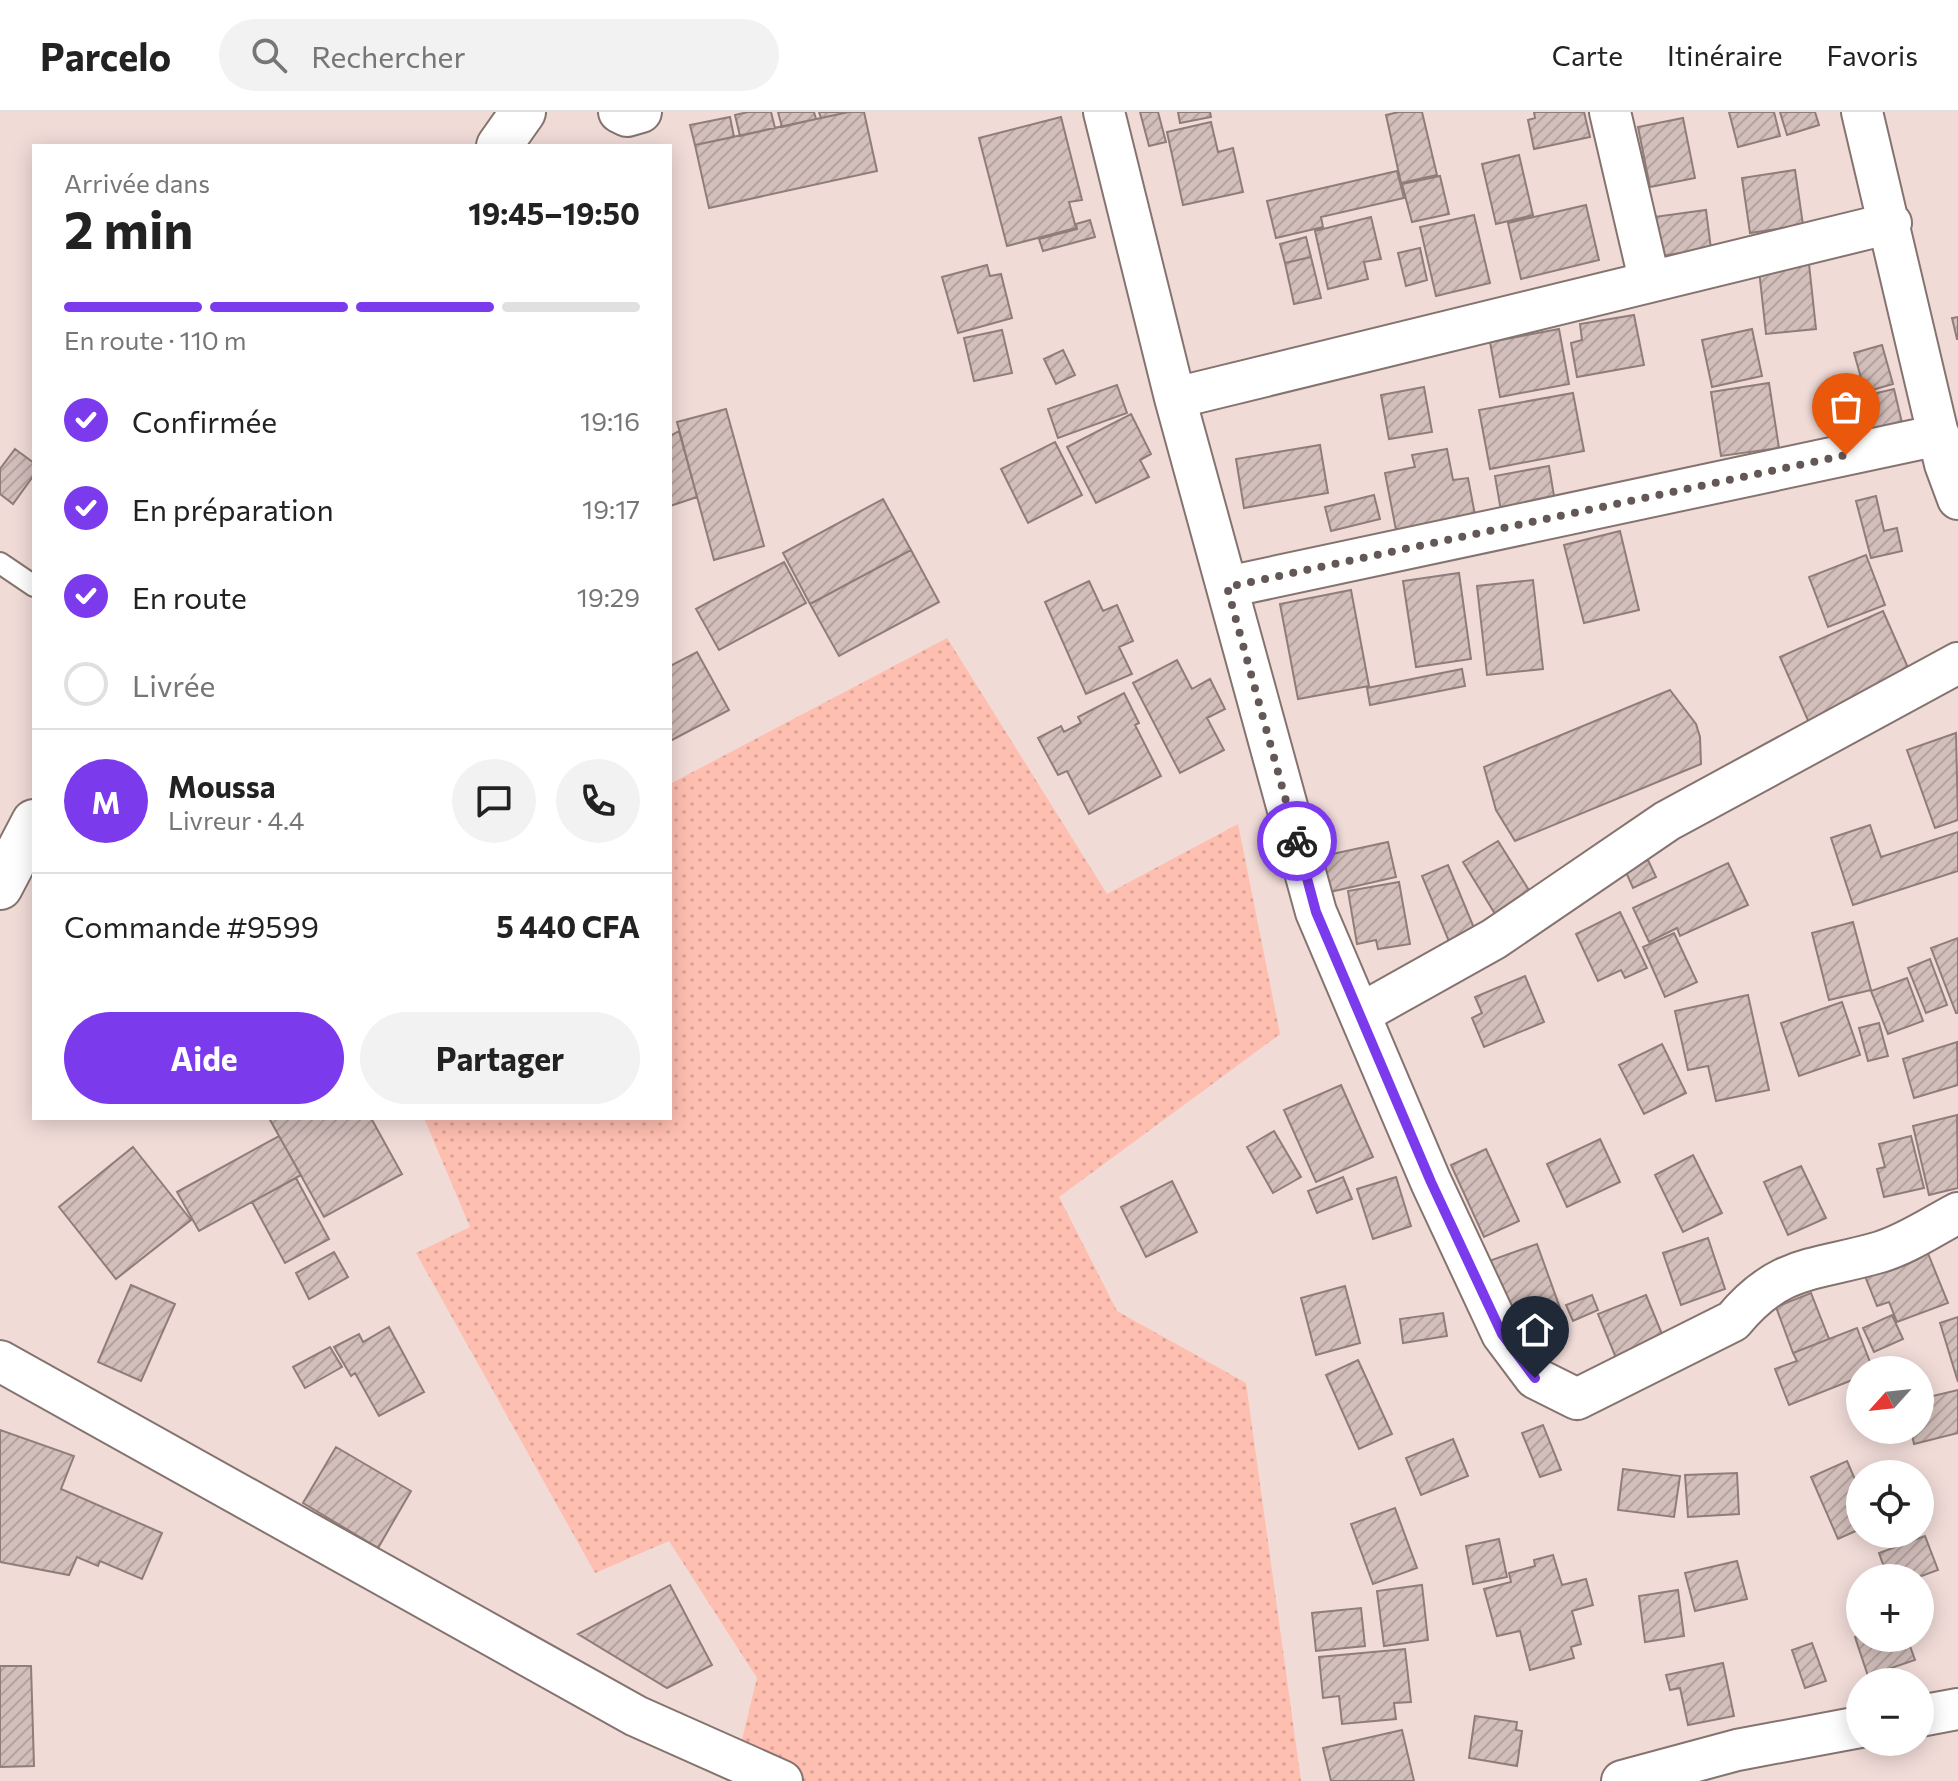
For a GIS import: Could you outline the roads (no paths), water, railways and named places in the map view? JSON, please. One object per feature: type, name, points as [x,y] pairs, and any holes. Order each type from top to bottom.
[{"type":"main road","points":[[500,144],[523,112]]},
{"type":"main road","points":[[0,887],[32,826]]},
{"type":"street","points":[[619,112],[627,116],[641,112]]},
{"type":"street","points":[[1104,112],[1175,398],[1316,912],[1502,1334],[1535,1378],[1577,1399],[1733,1321],[1751,1299],[1781,1277],[1883,1251],[1958,1213]]},
{"type":"street","points":[[1610,112],[1649,279]]},
{"type":"street","points":[[1227,587],[1950,465],[1862,112]]},
{"type":"street","points":[[1175,398],[1649,279],[1891,223]]},
{"type":"street","points":[[1360,1014],[1494,939],[1667,821],[1958,663]]},
{"type":"street","points":[[0,1361],[636,1716],[782,1781]]},
{"type":"street","points":[[1934,1713],[1958,1709]]},
{"type":"street","points":[[1622,1781],[1737,1750],[1846,1730]]},
{"type":"lane","points":[[0,563],[32,585]]}]
